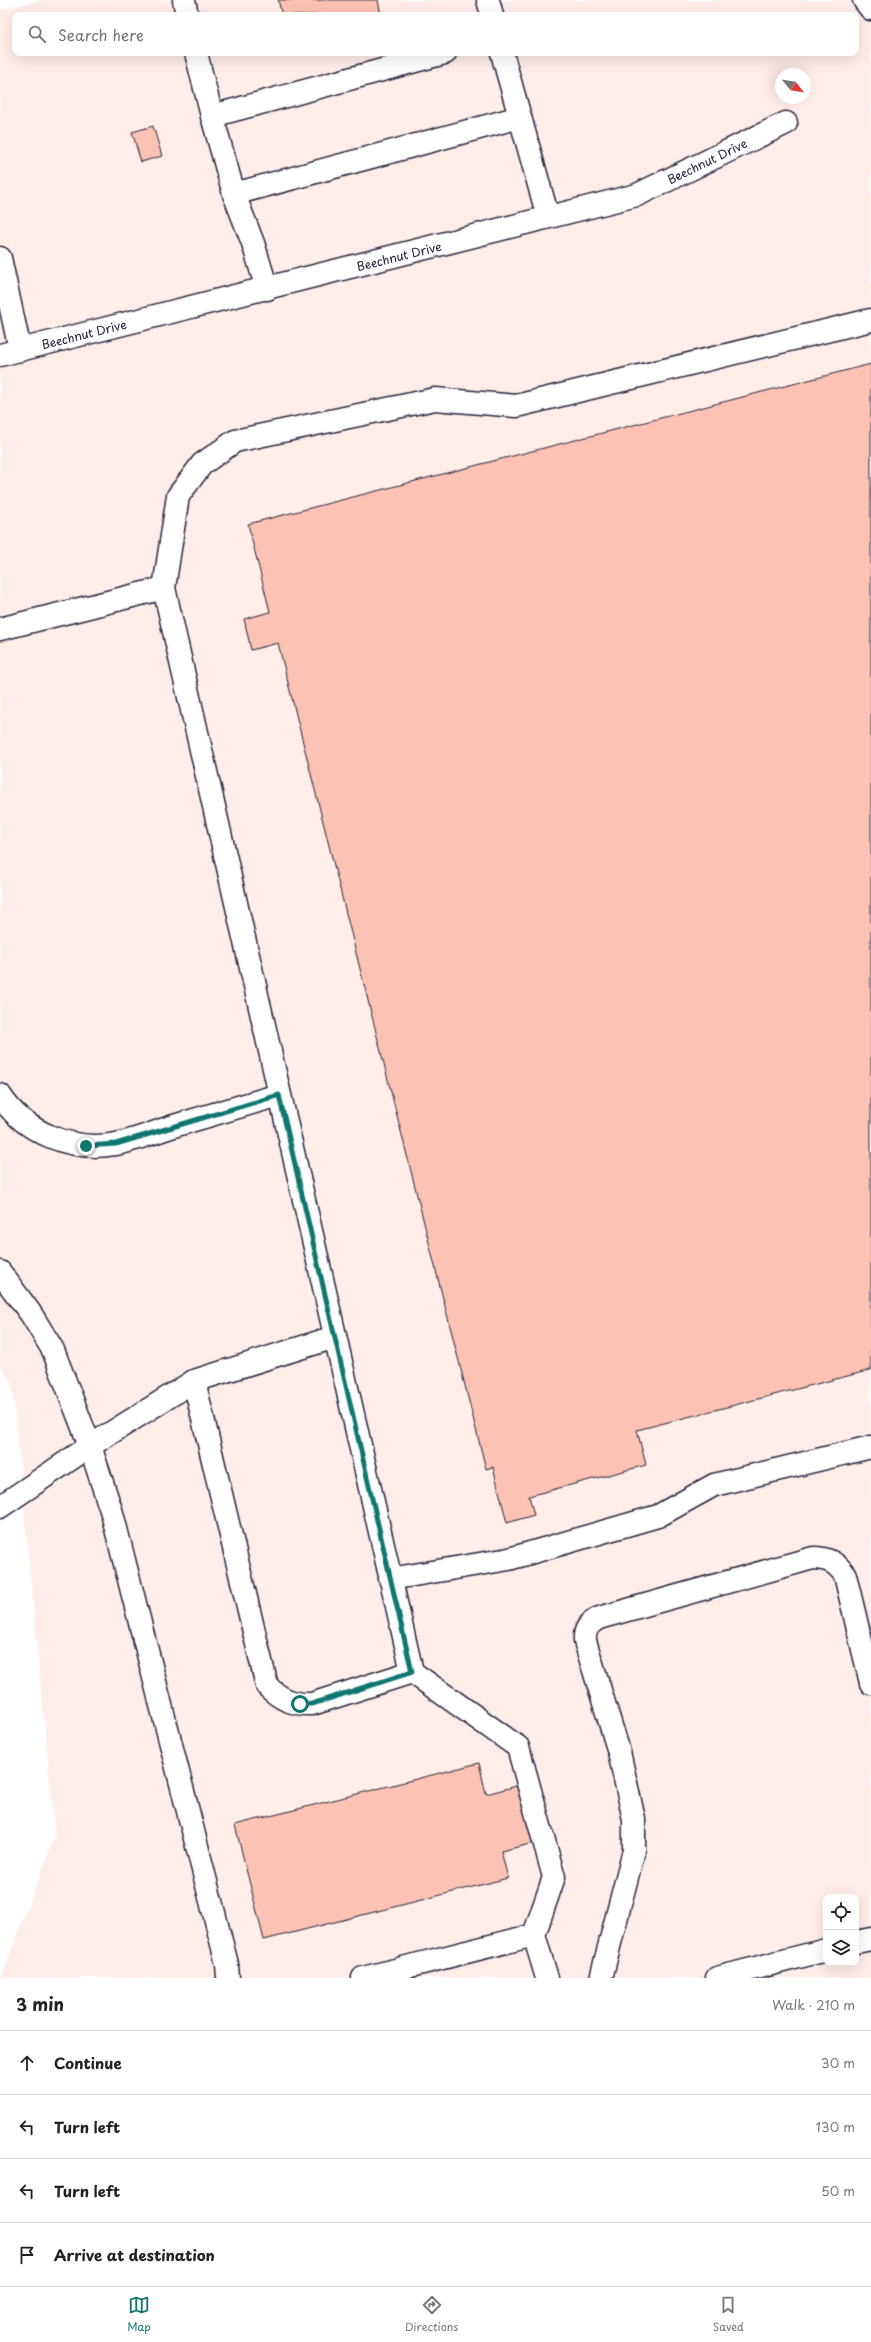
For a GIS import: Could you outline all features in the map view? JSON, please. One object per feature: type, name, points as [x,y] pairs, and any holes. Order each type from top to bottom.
[{"type":"street","points":[[184,0],[186,12]]},
{"type":"street","points":[[488,0],[491,12]]},
{"type":"street","points":[[864,0],[871,9]]},
{"type":"street","points":[[197,56],[234,194],[253,243],[267,289]]},
{"type":"street","points":[[212,116],[434,56]]},
{"type":"street","points":[[503,56],[548,217]]},
{"type":"street","points":[[234,194],[520,117]]},
{"type":"street","name":"Beechnut Drive","points":[[10,352],[267,289],[637,195],[786,123]]},
{"type":"street","points":[[0,258],[10,352]]},
{"type":"street","points":[[547,1978],[534,1935],[554,1877],[518,1747],[412,1672],[164,588],[178,496],[202,464],[235,441],[435,399],[516,406],[871,320]]},
{"type":"street","points":[[0,629],[164,588]]},
{"type":"street","points":[[0,1096],[6,1104],[28,1125],[56,1140],[86,1146],[116,1144],[279,1095]]},
{"type":"street","points":[[0,1272],[31,1314],[53,1350],[90,1446],[112,1513],[227,1964],[228,1978]]},
{"type":"street","points":[[0,1507],[90,1446],[194,1381],[335,1337]]},
{"type":"street","points":[[194,1381],[267,1686],[276,1695],[287,1701],[300,1704],[312,1704],[412,1672]]},
{"type":"street","points":[[390,1579],[509,1559],[658,1516],[714,1485],[871,1447]]},
{"type":"street","points":[[601,1978],[634,1850],[634,1819],[620,1752],[585,1641],[584,1635],[589,1624],[607,1616],[813,1558],[823,1558],[840,1567],[845,1575],[871,1683]]},
{"type":"street","points":[[363,1978],[534,1935]]},
{"type":"street","points":[[859,1941],[871,1939]]},
{"type":"street","points":[[717,1978],[823,1951]]},
{"type":"shaded area","points":[[43,0],[871,0],[871,1978],[1,1978],[55,1836],[12,1382],[0,1365],[0,10]]},
{"type":"building","points":[[278,0],[378,0],[380,12],[281,12]]},
{"type":"building","points":[[153,126],[162,156],[141,162],[132,132]]},
{"type":"building","points":[[871,364],[871,1370],[637,1430],[646,1465],[529,1496],[534,1515],[507,1523],[493,1467],[486,1469],[278,643],[251,650],[244,619],[270,612],[248,524]]},
{"type":"building","points":[[479,1763],[486,1794],[524,1784],[539,1842],[501,1851],[508,1878],[264,1940],[235,1825]]},
{"type":"route","points":[[86,1146],[116,1144],[279,1095],[412,1672],[312,1704],[300,1704]]}]
